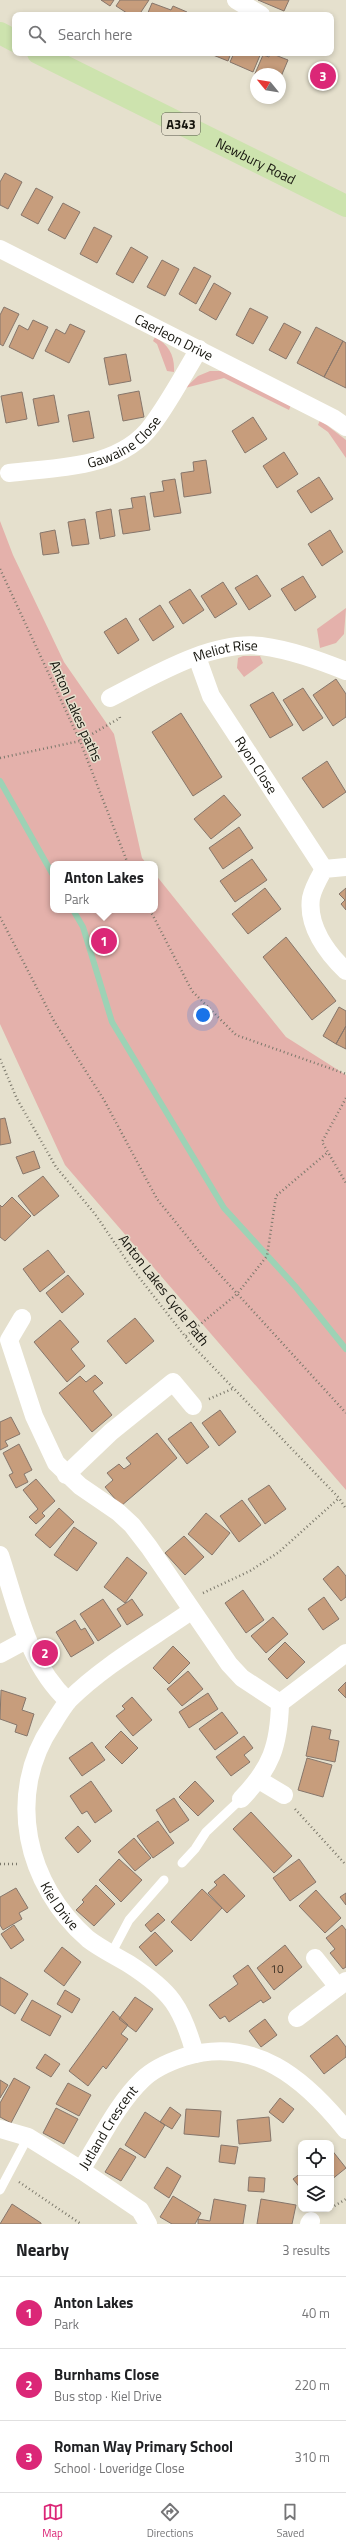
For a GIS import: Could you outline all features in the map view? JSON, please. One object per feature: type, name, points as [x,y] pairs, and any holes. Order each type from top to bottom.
[{"type":"main road","points":[[0,33],[12,39]]},
{"type":"main road","name":"Newbury Road","points":[[44,56],[346,206]]},
{"type":"main road","name":"Newbury Road","points":[[323,195],[346,214]]},
{"type":"street","points":[[236,0],[256,12]]},
{"type":"street","name":"Caerleon Drive","points":[[0,249],[333,418],[346,427]]},
{"type":"street","name":"Gawaine Close","points":[[9,473],[85,463],[104,459],[121,451],[152,426],[198,349]]},
{"type":"street","name":"Meliot Rise","points":[[110,698],[197,657],[219,650],[260,646],[288,651],[345,668]]},
{"type":"street","name":"Ryon Close","points":[[197,657],[212,696],[324,869]]},
{"type":"street","points":[[346,867],[324,869],[312,896],[311,915],[324,944],[346,971]]},
{"type":"street","points":[[22,1318],[4,1340],[45,1442],[56,1463],[66,1475],[118,1512],[132,1525],[149,1547],[188,1607],[238,1673],[280,1703]]},
{"type":"street","points":[[66,1475],[111,1432],[174,1382],[194,1406]]},
{"type":"street","points":[[0,1555],[26,1640],[59,1693],[68,1701]]},
{"type":"street","name":"Kiel Drive","points":[[188,1607],[68,1701],[46,1734],[32,1765],[25,1798],[27,1833],[41,1878],[57,1905],[65,1916],[89,1940],[144,1975],[173,2001],[182,2014],[195,2054]]},
{"type":"street","points":[[0,1654],[26,1640]]},
{"type":"street","points":[[241,1799],[259,1780],[277,1744],[280,1703],[346,1653]]},
{"type":"street","points":[[259,1780],[284,1795]]},
{"type":"street","points":[[297,2018],[342,1984],[315,1958]]},
{"type":"street","points":[[195,2054],[221,2051],[268,2062],[299,2080],[325,2104],[346,2130]]},
{"type":"street","name":"Jutland Crescent","points":[[0,2129],[28,2137],[81,2170],[128,2095],[142,2079],[172,2061],[195,2054]]},
{"type":"street","points":[[81,2170],[140,2210],[146,2217],[148,2224]]},
{"type":"lane","points":[[182,1863],[195,1849],[206,1832],[241,1799]]},
{"type":"lane","points":[[111,1954],[129,1920],[164,1880]]},
{"type":"lane","points":[[0,2190],[28,2137]]},
{"type":"path","name":"Anton Lakes paths","points":[[0,569],[80,741],[127,861]]},
{"type":"path","points":[[0,758],[80,741],[120,718],[110,698]]},
{"type":"path","points":[[152,913],[192,991],[236,1034],[346,1074]]},
{"type":"path","points":[[0,917],[54,1021],[104,1100],[157,1199],[172,1220],[237,1294],[346,1412]]},
{"type":"path","name":"Anton Lakes Cycle Path","points":[[0,1059],[17,1099],[56,1167],[95,1214],[131,1267],[186,1336],[232,1389],[338,1498],[346,1509]]},
{"type":"path","points":[[346,1098],[322,1142],[346,1183]]},
{"type":"path","points":[[186,1336],[237,1294],[267,1256],[276,1196],[298,1175],[328,1152]]},
{"type":"path","points":[[194,1406],[232,1389]]},
{"type":"path","points":[[188,1607],[209,1590],[250,1571],[279,1552],[338,1498]]},
{"type":"path","points":[[284,1795],[346,1865]]},
{"type":"path","points":[[16,2180],[81,2224]]},
{"type":"path","points":[[334,2206],[346,2199]]},
{"type":"shaded area","points":[[155,337],[167,347],[170,352],[174,372],[167,371],[157,344],[153,341]]},
{"type":"shaded area","points":[[210,371],[223,371],[291,405],[289,410],[224,378],[185,388],[198,376]]},
{"type":"shaded area","points":[[320,420],[346,440],[346,458],[328,432],[318,425]]},
{"type":"shaded area","points":[[0,521],[13,555],[64,662],[114,734],[142,858],[144,861],[50,861],[50,913],[158,913],[158,878],[286,1037],[346,1075],[346,1490],[65,1165],[0,1024]]},
{"type":"shaded area","points":[[346,608],[344,634],[336,643],[320,648],[317,629]]},
{"type":"shaded area","points":[[243,656],[260,656],[263,663],[244,677],[237,668],[238,658]]},
{"type":"building","points":[[101,0],[114,0],[110,6]]},
{"type":"building","points":[[120,0],[149,0],[141,12],[125,12],[116,6]]},
{"type":"building","points":[[258,0],[289,0],[284,11]]},
{"type":"building","points":[[152,3],[171,10],[173,6],[187,12],[148,12]]},
{"type":"building","points":[[216,56],[230,56],[228,61]]},
{"type":"building","points":[[233,56],[260,56],[255,68],[250,68],[250,71],[230,62]]},
{"type":"building","points":[[263,56],[278,56],[288,60],[285,68],[257,68]]},
{"type":"building","points":[[5,173],[22,182],[8,209],[0,205],[0,182]]},
{"type":"building","points":[[36,188],[53,197],[38,224],[21,215]]},
{"type":"building","points":[[63,203],[80,212],[65,239],[48,230]]},
{"type":"building","points":[[94,227],[112,236],[97,263],[80,254]]},
{"type":"building","points":[[131,247],[148,257],[133,283],[116,274]]},
{"type":"building","points":[[162,260],[179,269],[165,296],[147,287]]},
{"type":"building","points":[[194,267],[211,276],[196,304],[179,294]]},
{"type":"building","points":[[214,283],[231,293],[216,320],[199,310]]},
{"type":"building","points":[[4,307],[19,314],[3,346],[0,344],[0,315]]},
{"type":"building","points":[[250,308],[268,317],[253,344],[236,335]]},
{"type":"building","points":[[33,320],[48,327],[33,359],[9,347],[19,325],[28,330]]},
{"type":"building","points":[[284,323],[301,332],[286,359],[269,350]]},
{"type":"building","points":[[70,324],[85,331],[69,363],[45,351],[56,329],[65,334]]},
{"type":"building","points":[[316,327],[343,341],[324,377],[297,363]]},
{"type":"building","points":[[343,341],[346,343],[346,388],[324,377]]},
{"type":"building","points":[[126,354],[131,381],[109,385],[104,358]]},
{"type":"building","points":[[139,391],[144,417],[123,421],[118,395]]},
{"type":"building","points":[[22,392],[27,419],[6,423],[1,396]]},
{"type":"building","points":[[54,395],[59,422],[38,426],[33,399]]},
{"type":"building","points":[[89,411],[94,438],[73,442],[68,415]]},
{"type":"building","points":[[253,417],[267,439],[245,453],[232,431]]},
{"type":"building","points":[[284,452],[298,474],[277,488],[263,466]]},
{"type":"building","points":[[206,460],[211,493],[184,497],[181,473],[194,471],[193,462]]},
{"type":"building","points":[[319,477],[333,499],[311,513],[297,491]]},
{"type":"building","points":[[175,479],[181,513],[154,517],[150,493],[164,491],[162,481]]},
{"type":"building","points":[[145,496],[150,530],[123,534],[119,510],[133,508],[131,498]]},
{"type":"building","points":[[111,509],[115,536],[100,539],[96,512]]},
{"type":"building","points":[[85,519],[89,544],[72,546],[68,522]]},
{"type":"building","points":[[55,530],[59,553],[43,555],[40,533]]},
{"type":"building","points":[[330,530],[343,552],[322,566],[308,544]]},
{"type":"building","points":[[257,575],[271,596],[249,610],[235,588]]},
{"type":"building","points":[[303,576],[316,597],[295,611],[281,589]]},
{"type":"building","points":[[223,582],[237,604],[215,618],[201,596]]},
{"type":"building","points":[[190,589],[204,610],[183,624],[169,602]]},
{"type":"building","points":[[160,605],[174,627],[153,641],[139,619]]},
{"type":"building","points":[[126,618],[139,640],[118,654],[104,632]]},
{"type":"building","points":[[336,679],[346,694],[346,717],[333,726],[313,695]]},
{"type":"building","points":[[303,688],[323,718],[303,731],[283,700]]},
{"type":"building","points":[[273,692],[293,725],[270,738],[250,705]]},
{"type":"building","points":[[181,713],[222,777],[193,796],[152,732]]},
{"type":"building","points":[[327,761],[346,792],[323,808],[302,778]]},
{"type":"building","points":[[224,795],[241,815],[211,839],[194,819]]},
{"type":"building","points":[[239,827],[253,848],[223,869],[209,848]]},
{"type":"building","points":[[252,859],[267,880],[235,902],[220,881]]},
{"type":"building","points":[[265,888],[281,909],[248,934],[232,914]]},
{"type":"building","points":[[346,888],[346,910],[341,904],[345,900],[339,894]]},
{"type":"building","points":[[286,937],[336,1001],[312,1020],[263,957]]},
{"type":"building","points":[[339,1007],[346,1011],[346,1026],[336,1044],[323,1036]]},
{"type":"building","points":[[346,1026],[346,1049],[336,1044]]},
{"type":"building","points":[[5,1118],[11,1143],[0,1145],[0,1119]]},
{"type":"building","points":[[34,1151],[40,1168],[23,1174],[16,1157]]},
{"type":"building","points":[[43,1176],[59,1196],[34,1216],[18,1196]]},
{"type":"building","points":[[12,1197],[31,1216],[5,1241],[0,1237],[0,1205],[2,1207]]},
{"type":"building","points":[[48,1250],[65,1272],[40,1292],[23,1269]]},
{"type":"building","points":[[68,1275],[84,1294],[62,1313],[46,1293]]},
{"type":"building","points":[[135,1318],[154,1341],[126,1364],[107,1341]]},
{"type":"building","points":[[60,1320],[79,1342],[71,1349],[85,1366],[67,1382],[34,1342]]},
{"type":"building","points":[[95,1375],[103,1383],[93,1391],[112,1415],[92,1432],[59,1393],[80,1376],[86,1382]]},
{"type":"building","points":[[220,1410],[236,1432],[219,1446],[202,1423]]},
{"type":"building","points":[[11,1417],[20,1434],[5,1441],[8,1446],[0,1450],[0,1422]]},
{"type":"building","points":[[191,1422],[209,1447],[187,1464],[168,1439]]},
{"type":"building","points":[[157,1433],[177,1458],[121,1506],[105,1487],[113,1480],[107,1473],[119,1464],[124,1469],[131,1464],[126,1458]]},
{"type":"building","points":[[19,1444],[32,1470],[24,1474],[28,1482],[16,1488],[9,1475],[13,1473],[3,1453]]},
{"type":"building","points":[[36,1479],[55,1501],[42,1513],[45,1516],[36,1524],[29,1517],[38,1509],[23,1490]]},
{"type":"building","points":[[269,1485],[286,1509],[265,1524],[248,1499]]},
{"type":"building","points":[[242,1500],[261,1525],[239,1542],[220,1516]]},
{"type":"building","points":[[59,1508],[74,1522],[50,1548],[35,1535]]},
{"type":"building","points":[[206,1513],[230,1533],[212,1555],[188,1534]]},
{"type":"building","points":[[74,1527],[97,1543],[77,1571],[54,1555]]},
{"type":"building","points":[[184,1536],[204,1557],[185,1575],[165,1553]]},
{"type":"building","points":[[127,1557],[147,1573],[125,1603],[104,1587]]},
{"type":"building","points":[[338,1566],[346,1576],[346,1597],[341,1601],[323,1579]]},
{"type":"building","points":[[243,1590],[264,1620],[246,1633],[225,1603]]},
{"type":"building","points":[[324,1597],[339,1619],[323,1630],[308,1609]]},
{"type":"building","points":[[103,1599],[121,1626],[98,1641],[80,1614]]},
{"type":"building","points":[[132,1599],[143,1615],[127,1625],[117,1609]]},
{"type":"building","points":[[273,1617],[288,1634],[266,1653],[251,1636]]},
{"type":"building","points":[[75,1620],[81,1630],[85,1628],[94,1643],[71,1657],[56,1632]]},
{"type":"building","points":[[285,1642],[305,1662],[287,1679],[268,1659]]},
{"type":"building","points":[[173,1646],[190,1663],[169,1684],[153,1668]]},
{"type":"building","points":[[188,1671],[203,1689],[182,1706],[167,1689]]},
{"type":"building","points":[[346,1682],[346,1698],[338,1690]]},
{"type":"building","points":[[1,1690],[26,1698],[22,1710],[34,1714],[27,1736],[15,1732],[17,1725],[0,1719]]},
{"type":"building","points":[[208,1693],[218,1709],[189,1728],[179,1712]]},
{"type":"building","points":[[132,1697],[152,1720],[133,1736],[116,1716],[125,1709],[122,1706]]},
{"type":"building","points":[[222,1712],[238,1733],[215,1750],[199,1729]]},
{"type":"building","points":[[312,1726],[331,1730],[329,1739],[339,1741],[335,1762],[306,1756]]},
{"type":"building","points":[[121,1731],[138,1748],[122,1764],[105,1747]]},
{"type":"building","points":[[244,1736],[253,1748],[244,1755],[250,1762],[231,1776],[216,1757]]},
{"type":"building","points":[[92,1742],[105,1760],[82,1776],[69,1758]]},
{"type":"building","points":[[307,1758],[332,1765],[323,1797],[298,1790]]},
{"type":"building","points":[[91,1781],[112,1811],[95,1823],[87,1811],[82,1814],[70,1796]]},
{"type":"building","points":[[195,1781],[214,1801],[198,1816],[179,1797]]},
{"type":"building","points":[[174,1798],[189,1820],[170,1833],[156,1810]]},
{"type":"building","points":[[251,1812],[292,1856],[274,1873],[233,1829]]},
{"type":"building","points":[[158,1821],[174,1843],[153,1858],[137,1836]]},
{"type":"building","points":[[78,1826],[91,1841],[78,1853],[65,1838]]},
{"type":"building","points":[[134,1838],[151,1858],[135,1871],[118,1852]]},
{"type":"building","points":[[119,1859],[142,1880],[121,1902],[99,1880]]},
{"type":"building","points":[[299,1859],[316,1882],[290,1901],[273,1878]]},
{"type":"building","points":[[224,1874],[245,1896],[227,1913],[208,1893],[217,1885],[214,1882]]},
{"type":"building","points":[[96,1885],[115,1904],[94,1926],[76,1910],[84,1902],[82,1900]]},
{"type":"building","points":[[16,1888],[28,1908],[19,1913],[22,1919],[3,1930],[0,1925],[0,1897]]},
{"type":"building","points":[[202,1889],[222,1908],[191,1941],[171,1922]]},
{"type":"building","points":[[316,1890],[341,1918],[325,1933],[299,1906]]},
{"type":"building","points":[[346,1893],[346,1905],[340,1897]]},
{"type":"building","points":[[158,1913],[165,1920],[151,1932],[145,1925]]},
{"type":"building","points":[[14,1925],[24,1940],[11,1949],[1,1934]]},
{"type":"building","points":[[342,1925],[346,1930],[346,1967],[343,1969],[330,1953],[335,1949],[326,1938]]},
{"type":"building","points":[[155,1932],[173,1951],[156,1966],[139,1947]]},
{"type":"building","points":[[285,1945],[302,1967],[274,1990],[257,1968]]},
{"type":"building","points":[[62,1947],[81,1962],[64,1986],[44,1971]]},
{"type":"building","points":[[248,1965],[271,1998],[263,2003],[261,2000],[229,2022],[225,2016],[220,2019],[209,2005],[238,1984],[233,1976]]},
{"type":"building","points":[[0,1977],[28,1994],[15,2014],[0,2005]]},
{"type":"building","points":[[65,1990],[80,1999],[72,2013],[57,2004]]},
{"type":"building","points":[[135,1997],[153,2009],[136,2032],[119,2019]]},
{"type":"building","points":[[32,2000],[61,2016],[50,2036],[21,2020]]},
{"type":"building","points":[[113,2011],[128,2025],[121,2034],[128,2039],[106,2069],[103,2066],[88,2086],[69,2071]]},
{"type":"building","points":[[265,2019],[277,2035],[261,2047],[249,2031]]},
{"type":"building","points":[[337,2035],[346,2047],[346,2057],[324,2074],[310,2056]]},
{"type":"building","points":[[45,2054],[60,2064],[51,2077],[36,2068]]},
{"type":"building","points":[[14,2078],[30,2087],[11,2123],[0,2117],[0,2103]]},
{"type":"building","points":[[0,2080],[8,2085],[0,2098]]},
{"type":"building","points":[[68,2083],[91,2095],[79,2116],[56,2104]]},
{"type":"building","points":[[280,2098],[294,2109],[283,2123],[269,2112]]},
{"type":"building","points":[[170,2107],[181,2115],[172,2129],[160,2122]]},
{"type":"building","points":[[56,2108],[78,2119],[64,2144],[43,2133]]},
{"type":"building","points":[[186,2109],[221,2111],[219,2137],[184,2134]]},
{"type":"building","points":[[145,2112],[165,2125],[145,2158],[125,2145]]},
{"type":"building","points":[[269,2117],[271,2141],[239,2144],[237,2120]]},
{"type":"building","points":[[221,2145],[238,2147],[235,2164],[219,2162]]},
{"type":"building","points":[[120,2148],[136,2157],[121,2181],[105,2172]]},
{"type":"building","points":[[334,2153],[346,2168],[334,2178]]},
{"type":"building","points":[[167,2167],[181,2176],[169,2198],[154,2188]]},
{"type":"building","points":[[298,2175],[298,2185],[293,2179]]},
{"type":"building","points":[[249,2177],[265,2178],[264,2192],[248,2191]]},
{"type":"building","points":[[173,2196],[201,2213],[195,2224],[172,2224],[160,2217]]},
{"type":"building","points":[[214,2199],[246,2205],[243,2224],[198,2224],[198,2219],[210,2221]]},
{"type":"building","points":[[261,2199],[296,2205],[292,2224],[257,2224]]},
{"type":"building","points":[[12,2204],[41,2223],[41,2224],[0,2224]]},
{"type":"waterway","points":[[0,781],[50,870]]},
{"type":"waterway","points":[[75,913],[83,927],[112,1022],[224,1208],[295,1286],[346,1349]]},
{"type":"place","name":"Roman Way Primary School","points":[[323,76]]},
{"type":"place","name":"Anton Lakes","points":[[104,941]]},
{"type":"place","name":"Burnhams Close","points":[[45,1653]]}]
